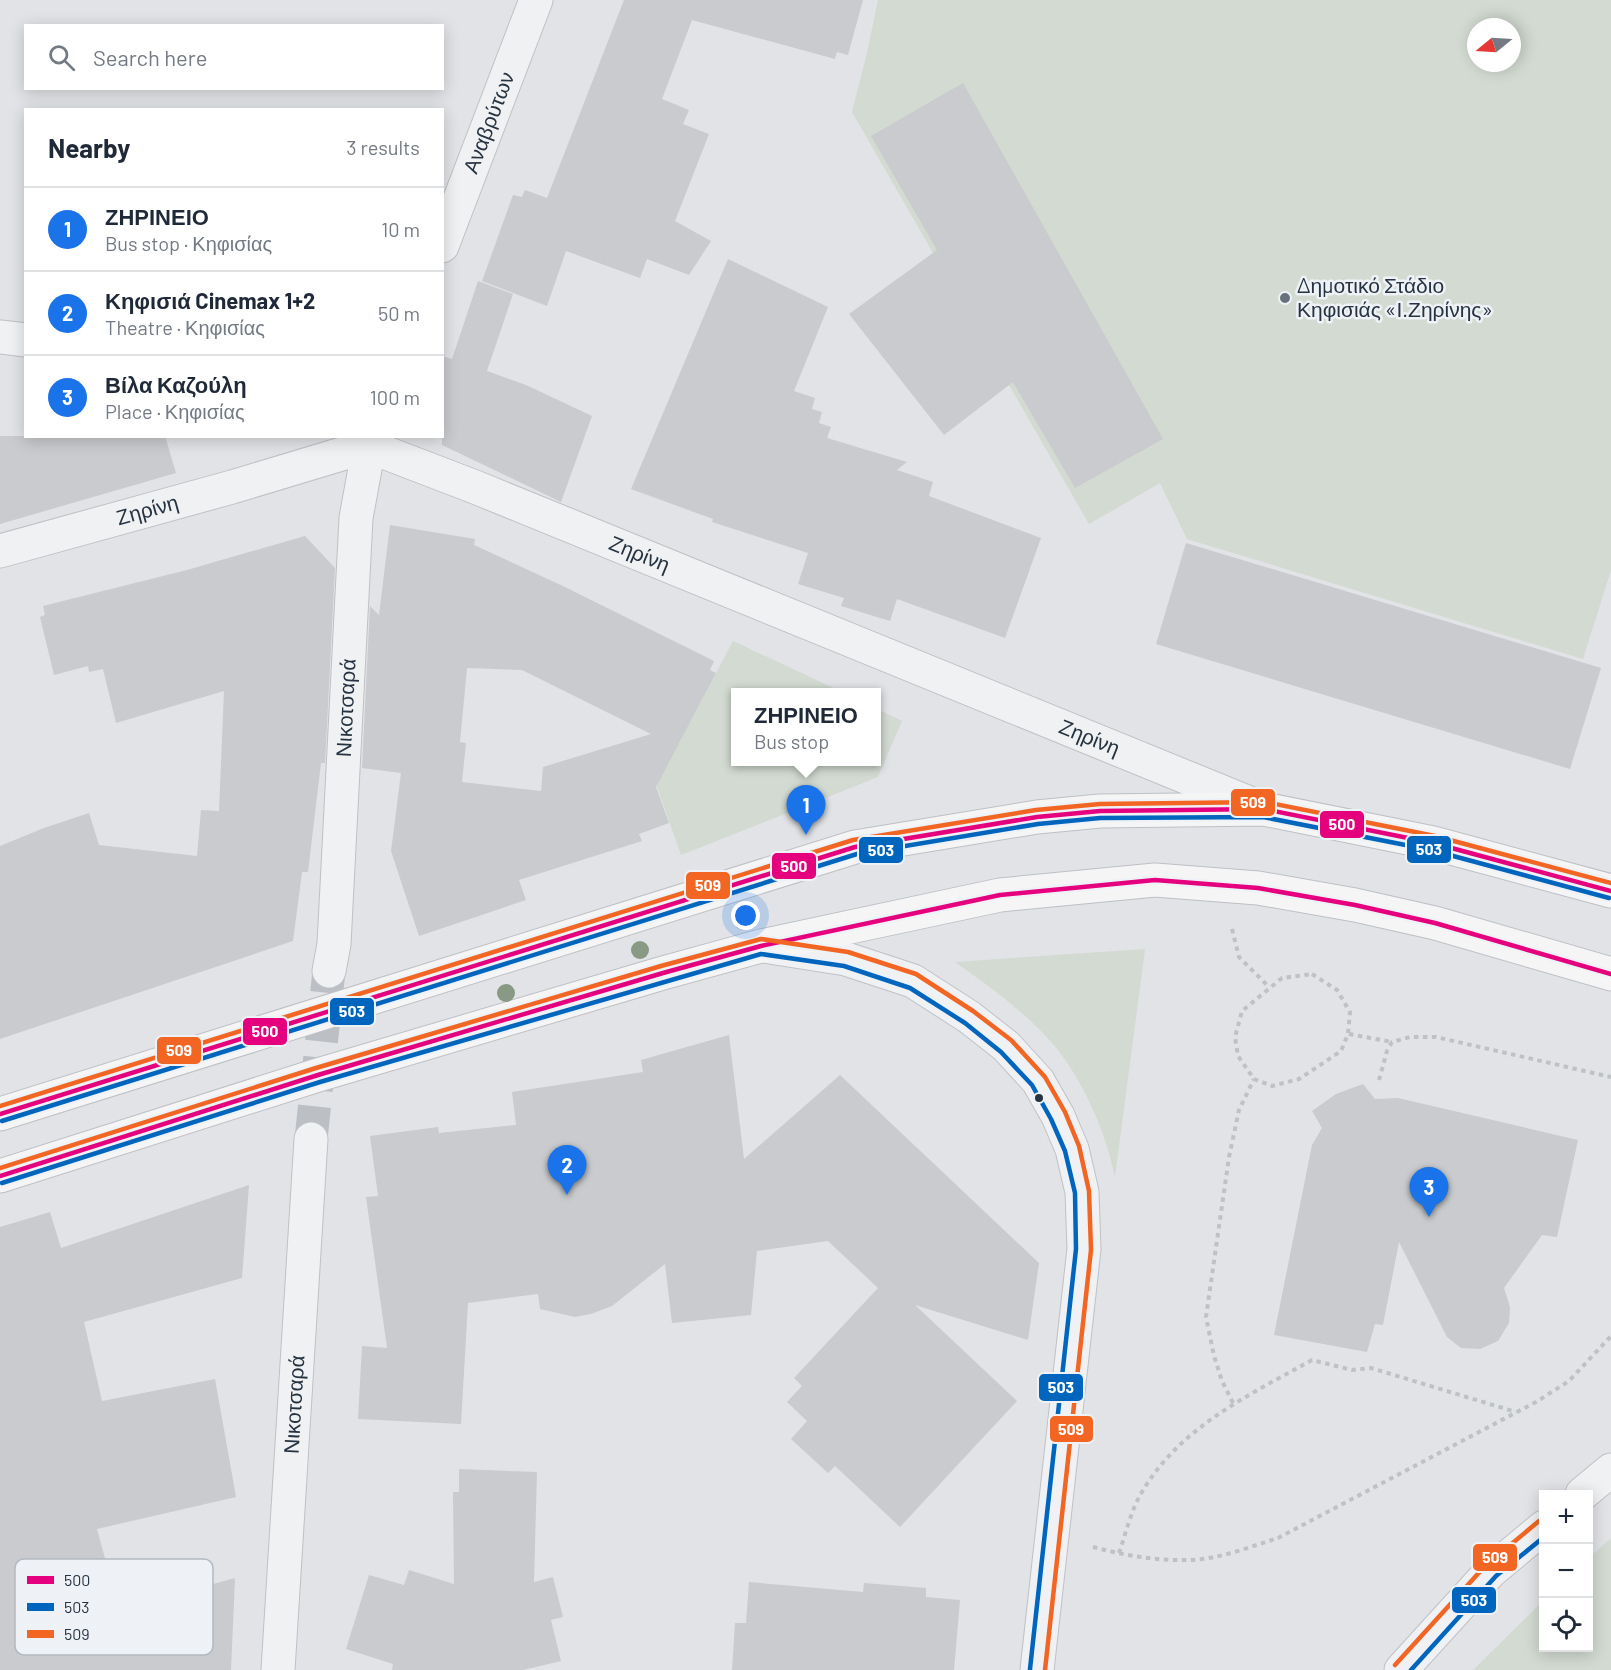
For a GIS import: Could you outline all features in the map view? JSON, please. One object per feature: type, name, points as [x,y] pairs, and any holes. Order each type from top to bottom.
[{"type":"main road","points":[[0,1114],[855,848],[1037,817],[1100,811],[1264,809],[1433,843],[1611,891]]},
{"type":"main road","points":[[0,1176],[318,1075],[652,976],[761,946],[1000,895],[1155,880],[1258,888],[1355,905],[1424,921],[1611,974]]},
{"type":"street","name":"Αναβρύτων","points":[[444,241],[536,0]]},
{"type":"street","points":[[0,337],[24,340]]},
{"type":"street","name":"Ζηρίνη","points":[[0,551],[232,487],[366,440],[475,487],[1264,809]]},
{"type":"street","name":"Νικοτσαρά","points":[[329,971],[334,932],[356,518],[366,440]]},
{"type":"street","points":[[761,946],[846,959],[913,981],[969,1017],[1006,1046],[1038,1082],[1058,1116],[1072,1149],[1082,1192],[1084,1249],[1037,1670]]},
{"type":"street","name":"Νικοτσαρά","points":[[278,1670],[311,1139]]},
{"type":"street","points":[[1587,1490],[1611,1470]]},
{"type":"street","points":[[1401,1670],[1491,1571],[1539,1531]]},
{"type":"path","points":[[1230,885],[1233,936],[1239,957],[1269,987]]},
{"type":"path","points":[[1312,974],[1337,990],[1350,1012],[1348,1034],[1341,1051],[1299,1079],[1272,1086],[1254,1079],[1238,1056],[1235,1037],[1242,1011],[1269,987],[1282,978],[1312,974]]},
{"type":"path","points":[[1348,1034],[1392,1042],[1410,1037],[1436,1037],[1611,1077]]},
{"type":"path","points":[[1379,1080],[1387,1050],[1392,1042]]},
{"type":"path","points":[[1233,1403],[1222,1381],[1214,1356],[1206,1317],[1229,1157],[1239,1110],[1254,1079]]},
{"type":"path","points":[[1052,1535],[1119,1553],[1155,1559],[1188,1561],[1235,1552],[1278,1538],[1516,1412],[1569,1381],[1611,1335]]},
{"type":"path","points":[[1119,1553],[1141,1493],[1192,1432],[1233,1403],[1312,1360],[1352,1370],[1371,1368],[1516,1412]]},
{"type":"shaded area","name":"Δημοτικό Στάδιο Κηφισιάς «Ι.Ζηρίνης»","points":[[878,0],[1611,0],[1611,570],[1583,659],[1187,539],[1160,483],[1089,524],[852,112]]},
{"type":"shaded area","points":[[733,641],[833,688],[731,688],[731,766],[881,766],[881,711],[902,721],[878,777],[681,855],[655,781],[679,743]]},
{"type":"shaded area","points":[[1145,949],[1115,1177],[1105,1139],[1089,1101],[1057,1048],[1012,1005],[955,962]]},
{"type":"shaded area","points":[[1611,1538],[1611,1670],[1473,1670],[1539,1605],[1539,1652],[1593,1652],[1593,1554]]},
{"type":"building","points":[[624,0],[863,0],[848,55],[837,52],[835,59],[692,20],[662,99],[689,110],[683,124],[709,134],[675,221],[711,241],[689,275],[647,259],[640,278],[566,251],[547,306],[482,281],[513,195],[522,197],[525,190],[547,198]]},
{"type":"building","points":[[963,83],[1163,439],[1075,488],[1013,382],[944,435],[849,314],[937,250],[871,136]]},
{"type":"building","points":[[728,259],[828,307],[794,391],[815,398],[812,409],[822,412],[819,423],[831,427],[827,438],[907,462],[897,470],[933,482],[929,496],[1041,538],[1005,638],[897,599],[890,621],[841,606],[844,598],[798,584],[808,553],[712,522],[713,519],[631,489]]},
{"type":"building","points":[[478,281],[513,294],[487,371],[526,385],[592,416],[561,502],[442,445],[442,438],[444,438],[444,357],[452,359]]},
{"type":"building","points":[[0,436],[166,438],[176,473],[0,524]]},
{"type":"building","points":[[390,525],[475,539],[474,545],[714,661],[710,670],[716,673],[656,787],[669,823],[639,834],[642,841],[519,880],[526,900],[419,936],[391,851],[401,773],[362,768],[370,606],[379,615]],"holes":[[[467,668],[522,670],[651,734],[543,767],[541,791],[462,782],[466,743],[460,742]]]},
{"type":"building","points":[[305,536],[335,568],[325,763],[321,763],[308,872],[302,872],[293,941],[0,1039],[0,846],[89,813],[99,845],[197,856],[201,810],[219,811],[224,691],[116,723],[103,669],[89,672],[88,666],[54,675],[40,617],[45,615],[43,606],[187,570]]},
{"type":"building","points":[[1186,543],[1601,668],[1570,769],[1156,644]]},
{"type":"building","points":[[729,1035],[744,1159],[840,1075],[1039,1263],[1028,1340],[915,1305],[1017,1401],[900,1527],[835,1466],[828,1473],[791,1439],[807,1421],[787,1402],[802,1386],[794,1378],[878,1288],[828,1241],[757,1251],[751,1315],[672,1323],[665,1264],[612,1306],[591,1314],[575,1317],[540,1309],[538,1294],[468,1303],[461,1424],[358,1419],[362,1346],[387,1348],[366,1197],[378,1196],[370,1136],[438,1127],[439,1133],[516,1125],[512,1092],[643,1072],[641,1060]]},
{"type":"building","points":[[1363,1084],[1375,1099],[1398,1098],[1578,1140],[1557,1237],[1542,1235],[1504,1288],[1510,1307],[1509,1323],[1498,1341],[1480,1349],[1461,1348],[1447,1337],[1399,1242],[1383,1325],[1375,1324],[1367,1352],[1274,1335],[1312,1145],[1322,1128],[1312,1111],[1336,1094]]},
{"type":"building","points":[[249,1185],[242,1278],[84,1322],[102,1401],[215,1379],[236,1497],[97,1529],[105,1559],[15,1559],[15,1655],[213,1655],[213,1584],[235,1578],[231,1670],[0,1670],[0,1227],[50,1212],[61,1248]]},
{"type":"building","points":[[459,1469],[537,1472],[534,1582],[553,1577],[563,1617],[551,1620],[561,1661],[523,1670],[392,1670],[393,1664],[346,1649],[369,1575],[404,1585],[409,1570],[454,1584],[453,1492],[459,1492]]},
{"type":"building","points":[[749,1582],[863,1592],[864,1583],[926,1588],[926,1597],[960,1600],[954,1670],[732,1670],[735,1623],[746,1623]]},
{"type":"tunnel","points":[[311,1139],[329,971]]},
{"type":"transit line","name":"509","points":[[0,1106],[853,840],[1036,810],[1100,804],[1265,802],[1435,836],[1611,883]]},
{"type":"transit line","name":"500","points":[[0,1114],[855,847],[1037,817],[1100,811],[1264,809],[1433,843],[1611,891]]},
{"type":"transit line","name":"503","points":[[2,1121],[857,854],[1038,824],[1100,818],[1263,817],[1431,850],[1609,898]]},
{"type":"transit line","name":"500","points":[[0,1176],[318,1075],[663,973],[761,946],[1000,895],[1155,880],[1258,888],[1355,905],[1435,923],[1611,974]]},
{"type":"transit line","name":"509","points":[[0,1168],[316,1068],[661,966],[761,939],[848,952],[916,974],[973,1011],[1011,1040],[1045,1077],[1065,1112],[1079,1146],[1089,1191],[1091,1250],[1045,1670]]},
{"type":"transit line","name":"503","points":[[2,1183],[320,1082],[761,954],[844,966],[910,988],[965,1023],[1001,1052],[1032,1085],[1065,1151],[1075,1193],[1076,1249],[1030,1669]]},
{"type":"transit line","name":"509","points":[[1395,1665],[1485,1566],[1539,1521]]},
{"type":"transit line","name":"503","points":[[1411,1670],[1496,1576],[1539,1541]]},
{"type":"place","name":"Δημοτικό Στάδιο Κηφισιάς «Ι.Ζηρίνης»","points":[[1285,298]]},
{"type":"place","name":"ΖΗΡΙΝΕΙΟ","points":[[806,835]]},
{"type":"place","name":"Κηφισιά Cinemax 1+2","points":[[567,1195]]},
{"type":"place","name":"Βίλα Καζούλη","points":[[1429,1217]]}]
